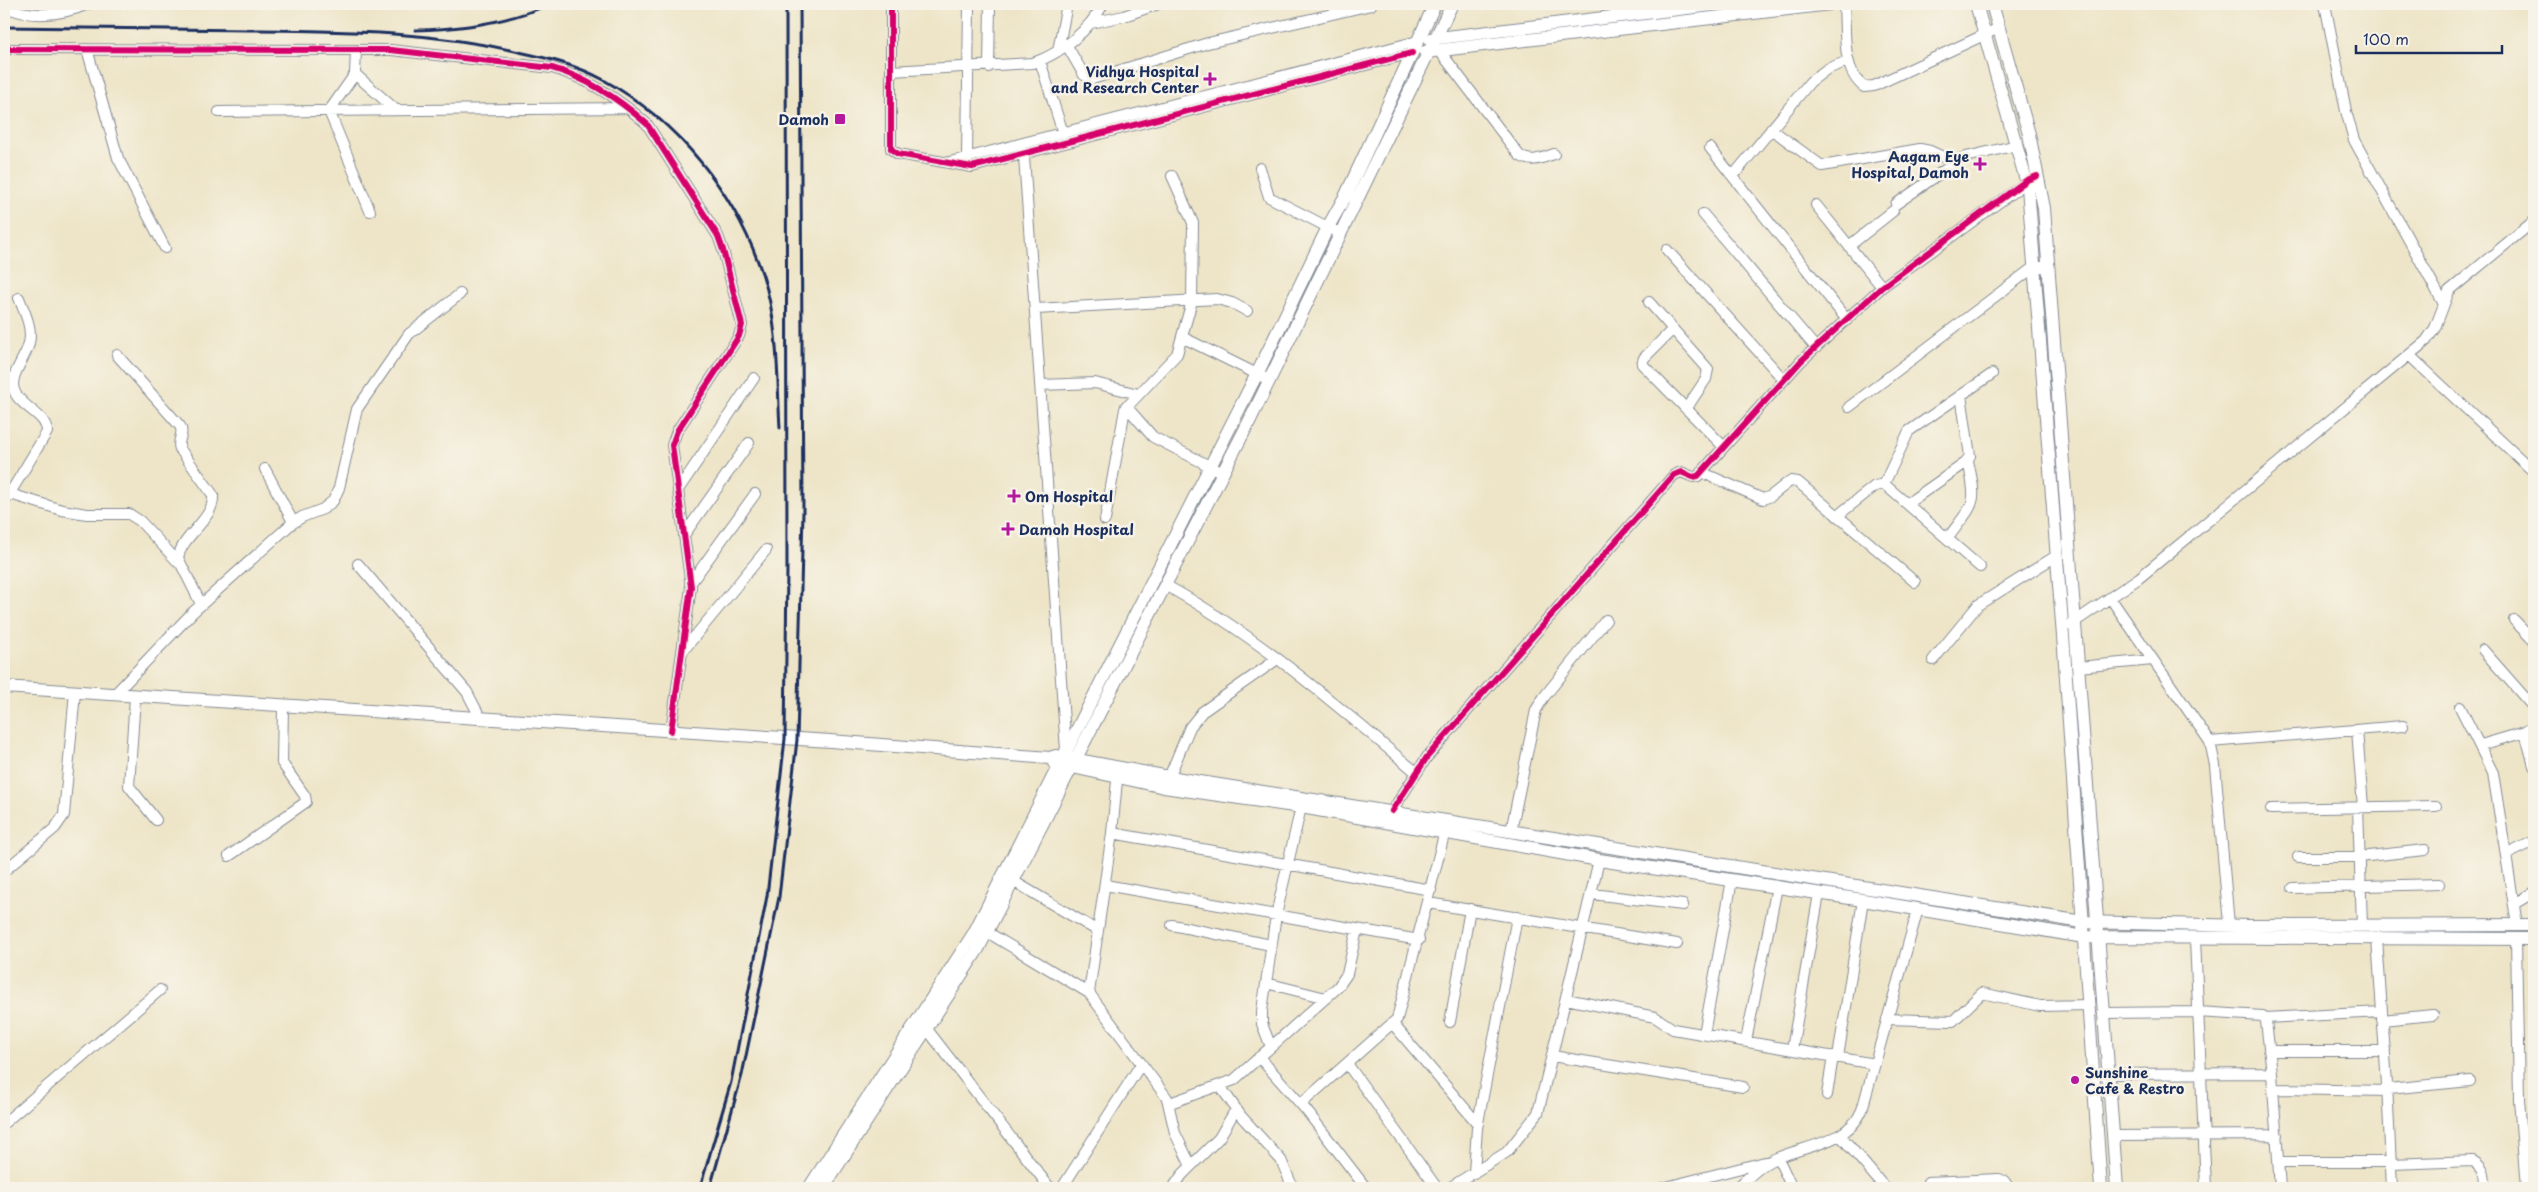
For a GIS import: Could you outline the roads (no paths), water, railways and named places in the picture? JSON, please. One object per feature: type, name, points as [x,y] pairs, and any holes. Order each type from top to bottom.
[{"type":"main road","points":[[823,1188],[923,1024],[974,932],[1064,759],[1346,194],[1435,4]]},
{"type":"main road","points":[[809,1188],[987,932],[1013,881],[1064,759],[1165,585],[1223,473],[1398,116],[1435,46],[1452,4]]},
{"type":"main road","points":[[1412,53],[1435,46],[1720,4]]},
{"type":"main road","points":[[1418,41],[1435,46],[1775,7],[1830,4]]},
{"type":"main road","points":[[1976,4],[2017,145],[2044,208],[2056,367],[2083,922],[2102,1188]]},
{"type":"main road","points":[[1992,4],[2029,134],[2034,267],[2056,556],[2068,626],[2078,667],[2117,1188]]},
{"type":"main road","points":[[1385,111],[1398,116]]},
{"type":"main road","points":[[2042,368],[2056,367]]},
{"type":"main road","points":[[1160,566],[1172,572]]},
{"type":"main road","points":[[4,687],[481,720],[845,742],[1064,759],[1166,782],[1599,860],[1863,900],[2084,937],[2195,939],[2534,939]]},
{"type":"main road","points":[[1166,782],[1392,811],[2097,924],[2534,925]]},
{"type":"street","points":[[4,6],[17,12],[50,13],[88,4]]},
{"type":"street","points":[[891,4],[892,149],[898,154],[944,164],[982,166],[1025,155],[1207,107],[1266,86],[1418,41]]},
{"type":"street","points":[[967,158],[969,4]]},
{"type":"street","points":[[989,67],[990,4]]},
{"type":"street","points":[[1068,4],[1062,48],[1084,75],[1092,79],[1208,43],[1371,5]]},
{"type":"street","points":[[891,71],[1021,66],[1040,61],[1062,48],[1091,23],[1102,4]]},
{"type":"street","points":[[1091,23],[1124,16],[1158,4]]},
{"type":"street","points":[[1844,4],[1848,61],[1860,84],[1870,88],[1999,28]]},
{"type":"street","points":[[2325,4],[2346,111],[2354,140],[2444,304]]},
{"type":"street","points":[[1435,46],[1519,155],[1529,160],[1536,160],[1554,154]]},
{"type":"street","points":[[4,49],[415,51],[552,68],[582,78],[628,108],[647,124],[718,236],[724,250],[742,324],[739,336],[674,438],[672,453],[690,584],[671,731]]},
{"type":"street","points":[[87,49],[118,158],[166,248]]},
{"type":"street","points":[[329,111],[355,74],[356,50]]},
{"type":"street","points":[[944,164],[1203,97],[1266,86],[1412,53]]},
{"type":"street","points":[[1040,61],[1063,133]]},
{"type":"street","points":[[1732,176],[1815,77],[1848,61]]},
{"type":"street","points":[[355,74],[396,110]]},
{"type":"street","points":[[1203,97],[1207,107]]},
{"type":"street","points":[[219,112],[628,108]]},
{"type":"street","points":[[329,111],[370,211]]},
{"type":"street","points":[[1144,112],[1147,122]]},
{"type":"street","points":[[1771,129],[1822,166],[1920,150],[1930,151],[1954,162]]},
{"type":"street","points":[[1023,143],[1041,385],[1064,759]]},
{"type":"street","points":[[1849,246],[1894,208],[1954,162],[1968,155],[2017,145]]},
{"type":"street","points":[[1710,148],[1847,320]]},
{"type":"street","points":[[1260,168],[1269,197],[1341,234]]},
{"type":"street","points":[[1104,520],[1122,415],[1126,406],[1172,361],[1182,337],[1192,301],[1193,223],[1172,176]]},
{"type":"street","points":[[1392,811],[1416,772],[1674,475],[1681,472],[1696,477],[1784,380],[1882,287],[2032,178]]},
{"type":"street","points":[[1816,205],[1882,287]]},
{"type":"street","points":[[1703,214],[1816,348]]},
{"type":"street","points":[[2068,626],[2139,578],[2409,355],[2435,328],[2450,291],[2457,283],[2534,221]]},
{"type":"street","points":[[1667,250],[1784,380]]},
{"type":"street","points":[[1849,407],[2034,267],[2048,266]]},
{"type":"street","points":[[114,695],[201,604],[293,522],[323,509],[333,502],[339,488],[357,410],[409,334],[460,294]]},
{"type":"street","points":[[19,298],[30,336],[29,344],[13,380],[13,389],[20,401],[45,423],[47,432],[7,498],[87,514],[129,514],[140,521],[179,563],[201,604]]},
{"type":"street","points":[[1036,310],[1225,300],[1247,312]]},
{"type":"street","points":[[1650,302],[1708,370],[1706,380],[1686,409]]},
{"type":"street","points":[[1673,329],[1644,358],[1642,364],[1724,447]]},
{"type":"street","points":[[1182,337],[1269,380]]},
{"type":"street","points":[[117,355],[180,426],[182,433],[179,441],[180,449],[213,495],[214,502],[210,509],[182,546],[179,563]]},
{"type":"street","points":[[2409,355],[2534,472]]},
{"type":"street","points":[[1884,484],[1906,434],[1992,374]]},
{"type":"street","points":[[678,490],[754,378]]},
{"type":"street","points":[[1041,385],[1094,383],[1138,394]]},
{"type":"street","points":[[1948,538],[1974,501],[1975,494],[1968,460],[1970,452],[1961,396]]},
{"type":"street","points":[[1126,406],[1153,437],[1223,473]]},
{"type":"street","points":[[684,535],[749,443]]},
{"type":"street","points":[[1908,503],[1968,460]]},
{"type":"street","points":[[265,469],[293,522]]},
{"type":"street","points":[[1701,472],[1763,499],[1793,481],[1915,582]]},
{"type":"street","points":[[1884,484],[1980,567]]},
{"type":"street","points":[[1837,516],[1875,486],[1884,484]]},
{"type":"street","points":[[690,584],[755,494]]},
{"type":"street","points":[[682,653],[766,550]]},
{"type":"street","points":[[1933,660],[1978,605],[2056,556]]},
{"type":"street","points":[[358,564],[467,692],[481,720]]},
{"type":"street","points":[[1165,585],[1206,607],[1310,684],[1416,772]]},
{"type":"street","points":[[2110,599],[2210,742],[2216,765],[2229,925]]},
{"type":"street","points":[[1511,831],[1536,710],[1544,697],[1606,620]]},
{"type":"street","points":[[2514,620],[2534,641]]},
{"type":"street","points":[[2483,650],[2534,708]]},
{"type":"street","points":[[1166,782],[1190,727],[1202,712],[1276,660]]},
{"type":"street","points":[[2078,667],[2153,660]]},
{"type":"street","points":[[6,865],[55,828],[64,815],[75,692]]},
{"type":"street","points":[[135,697],[129,786],[156,820]]},
{"type":"street","points":[[229,856],[306,802],[305,796],[282,763],[283,707]]},
{"type":"street","points":[[2460,707],[2481,745],[2493,773],[2517,925]]},
{"type":"street","points":[[2210,742],[2403,726]]},
{"type":"street","points":[[2481,745],[2525,732],[2534,726]]},
{"type":"street","points":[[2357,730],[2362,926]]},
{"type":"street","points":[[2525,732],[2534,766]]},
{"type":"street","points":[[1089,993],[1112,833],[1117,772]]},
{"type":"street","points":[[2272,809],[2436,806]]},
{"type":"street","points":[[1271,1047],[1261,1018],[1276,915],[1301,807]]},
{"type":"street","points":[[1301,1104],[1393,1024],[1400,1012],[1432,890],[1445,831]]},
{"type":"street","points":[[1112,833],[1432,890]]},
{"type":"street","points":[[2506,855],[2534,841]]},
{"type":"street","points":[[2298,858],[2359,858],[2425,850]]},
{"type":"street","points":[[1450,1188],[1507,1152],[1535,1117],[1552,1056],[1599,860]]},
{"type":"street","points":[[1704,1034],[1732,880]]},
{"type":"street","points":[[1013,881],[1098,931]]},
{"type":"street","points":[[2293,888],[2362,888],[2440,884]]},
{"type":"street","points":[[1105,885],[1419,940]]},
{"type":"street","points":[[1746,1041],[1776,887]]},
{"type":"street","points":[[2514,904],[2534,892]]},
{"type":"street","points":[[1592,894],[1683,905]]},
{"type":"street","points":[[1792,1049],[1819,894]]},
{"type":"street","points":[[1827,1095],[1863,900]]},
{"type":"street","points":[[1428,903],[1584,927],[1678,944]]},
{"type":"street","points":[[1450,1022],[1470,909]]},
{"type":"street","points":[[1662,1188],[1774,1159],[1849,1130],[1859,1118],[1918,910]]},
{"type":"street","points":[[1474,1173],[1478,1124],[1517,917]]},
{"type":"street","points":[[1172,925],[1271,946]]},
{"type":"street","points":[[1170,1103],[1234,1080],[1338,987],[1347,974],[1357,930]]},
{"type":"street","points":[[987,932],[1089,993],[1170,1103],[1175,1133],[1191,1166]]},
{"type":"street","points":[[2195,939],[2206,1188]]},
{"type":"street","points":[[2376,939],[2388,1090],[2392,1188]]},
{"type":"street","points":[[2516,939],[2520,1098],[2526,1188]]},
{"type":"street","points":[[1266,983],[1326,998]]},
{"type":"street","points":[[4,1123],[160,990]]},
{"type":"street","points":[[1887,1019],[1953,1021],[1982,993],[2040,1006],[2088,1005]]},
{"type":"street","points":[[1566,999],[1655,1016],[1669,1027],[1875,1064]]},
{"type":"street","points":[[2104,1013],[2198,1012],[2259,1015],[2265,1018],[2433,1015]]},
{"type":"street","points":[[2265,1018],[2274,1089],[2280,1188]]},
{"type":"street","points":[[923,1024],[1050,1188]]},
{"type":"street","points":[[1393,1024],[1478,1124]]},
{"type":"street","points":[[2270,1051],[2385,1051]]},
{"type":"street","points":[[1552,1056],[1743,1087]]},
{"type":"street","points":[[1259,1058],[1301,1104],[1366,1188]]},
{"type":"street","points":[[1062,1188],[1142,1064]]},
{"type":"street","points":[[1348,1064],[1437,1188]]},
{"type":"street","points":[[2094,1076],[2108,1074],[2272,1073]]},
{"type":"street","points":[[2274,1089],[2388,1090],[2470,1081]]},
{"type":"street","points":[[1220,1086],[1236,1109],[1276,1154],[1294,1188]]},
{"type":"street","points":[[1173,1188],[1191,1166],[1219,1138],[1236,1109]]},
{"type":"street","points":[[1840,1135],[1885,1188]]},
{"type":"street","points":[[2113,1136],[2204,1137],[2277,1135]]},
{"type":"street","points":[[1737,1188],[1774,1159]]},
{"type":"street","points":[[1774,1159],[1792,1188]]},
{"type":"street","points":[[2278,1162],[2473,1162],[2482,1168],[2485,1188]]},
{"type":"street","points":[[1928,1182],[1999,1179],[2004,1181],[2009,1188]]},
{"type":"railway","points":[[415,30],[484,24],[534,11],[550,4]]},
{"type":"railway","points":[[700,1188],[731,1082],[767,896],[785,739],[787,568],[786,4]]},
{"type":"railway","points":[[710,1188],[742,1075],[779,897],[797,740],[803,512],[800,4]]},
{"type":"railway","points":[[4,27],[318,31],[418,36],[485,45],[530,54],[572,66],[602,79],[630,96],[679,138],[701,162],[737,216],[763,276],[772,313],[775,332],[780,428]]},
{"type":"place","name":"Vidhya Hospital and Research Center","points":[[1210,79]]},
{"type":"place","name":"Damoh","points":[[840,119]]},
{"type":"place","name":"Aagam Eye Hospital, Damoh","points":[[1980,164]]},
{"type":"place","name":"Om Hospital","points":[[1014,496]]},
{"type":"place","name":"Damoh Hospital","points":[[1008,529]]},
{"type":"place","name":"Sunshine Cafe & Restro","points":[[2075,1080]]}]
